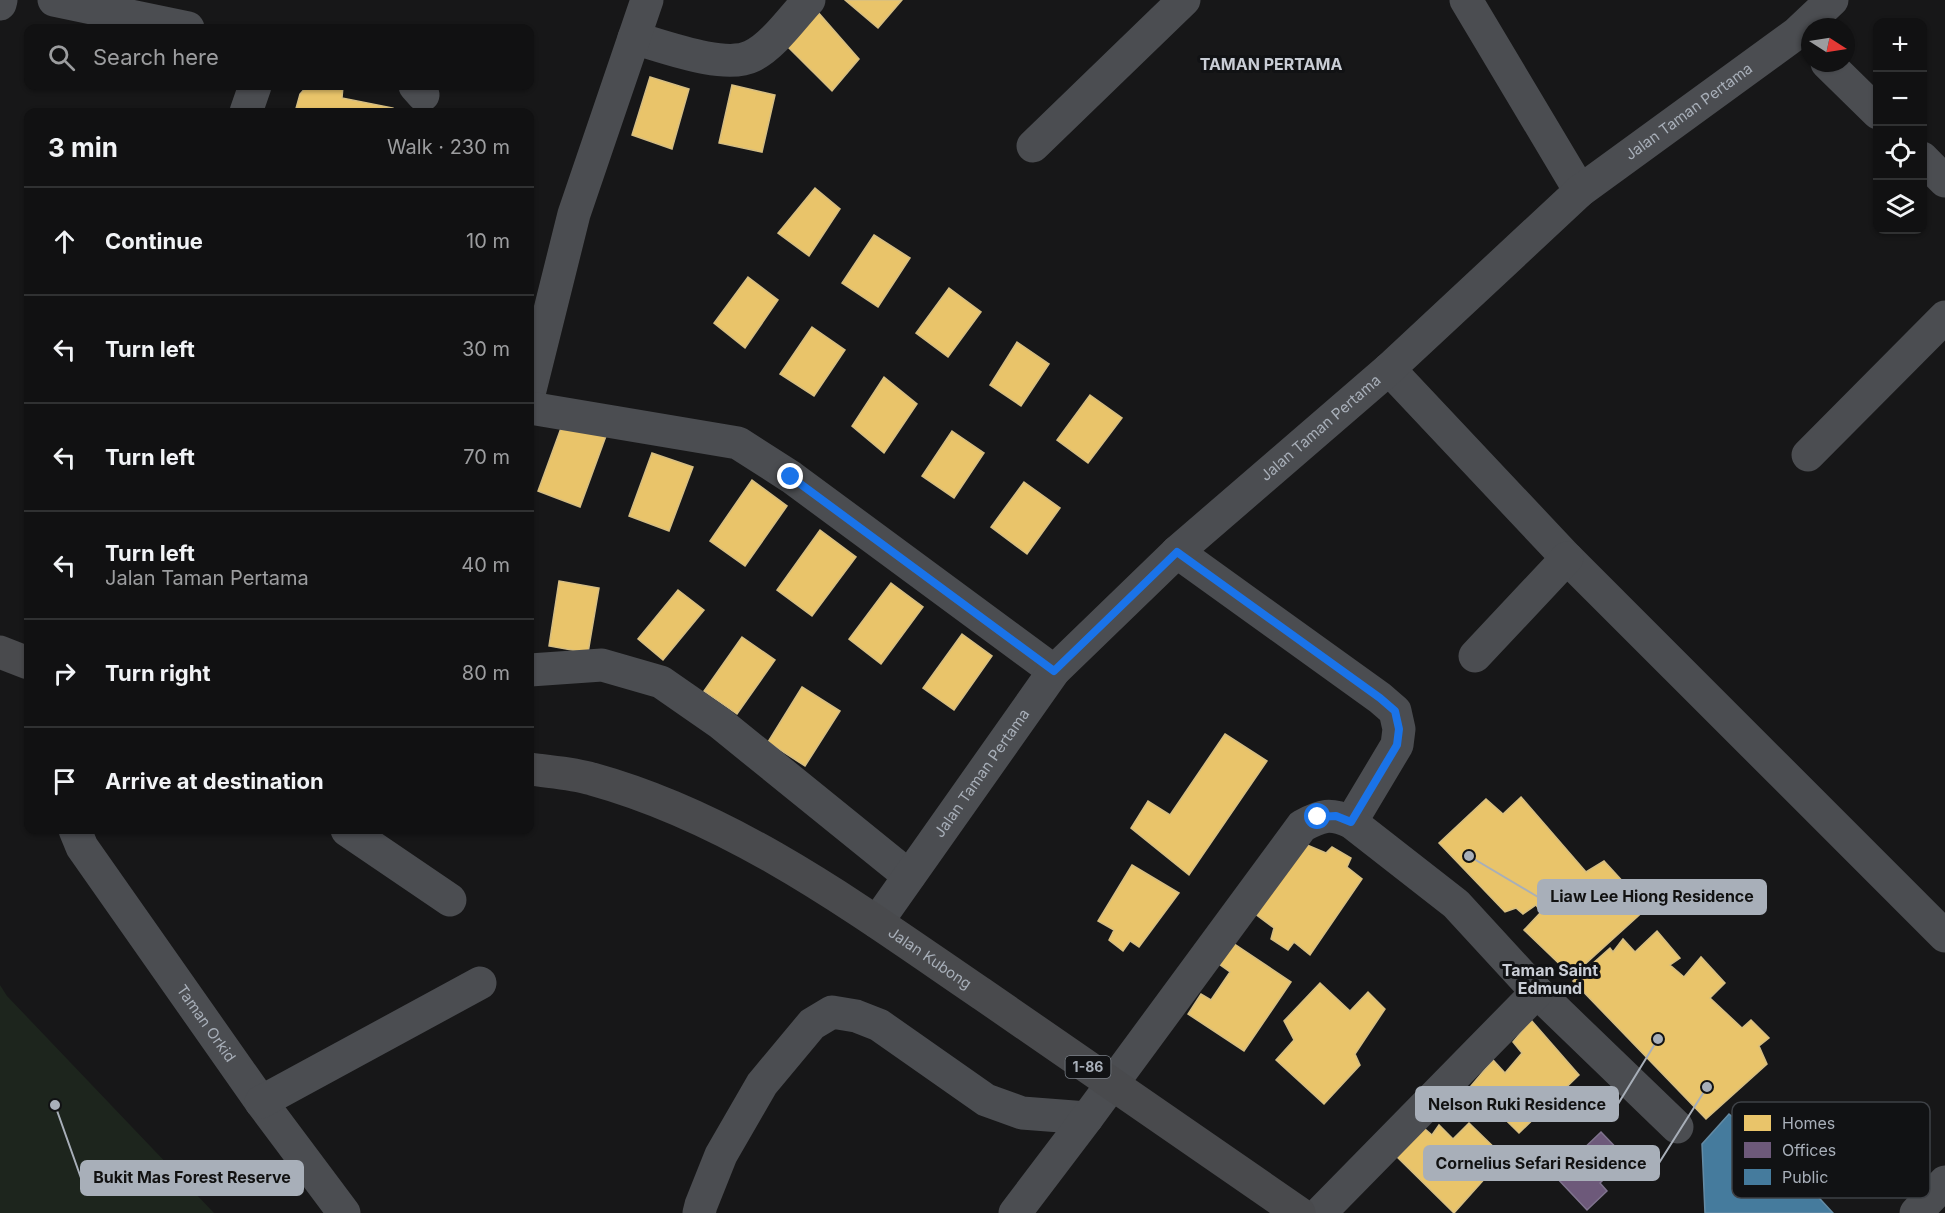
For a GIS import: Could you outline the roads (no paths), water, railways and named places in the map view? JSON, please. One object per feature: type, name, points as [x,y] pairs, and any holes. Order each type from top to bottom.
[{"type":"highway","points":[[0,652],[24,661]]},
{"type":"highway","name":"Jalan Kubong","points":[[534,770],[591,778],[701,818],[763,851],[877,922],[1299,1213]]},
{"type":"street","points":[[54,0],[169,24]]},
{"type":"street","points":[[534,374],[574,214],[646,0]]},
{"type":"street","points":[[634,38],[713,59],[731,61],[752,56],[768,44],[809,0]]},
{"type":"street","points":[[1033,146],[1184,0]]},
{"type":"street","points":[[1466,0],[1580,191]]},
{"type":"street","name":"Jalan Taman Pertama","points":[[1819,18],[1832,0]]},
{"type":"street","name":"Jalan Taman Pertama","points":[[877,922],[1054,671],[1177,552],[1389,369],[1580,191],[1801,40]]},
{"type":"street","points":[[1836,72],[1873,108]]},
{"type":"street","points":[[247,108],[254,90]]},
{"type":"street","points":[[1927,162],[1945,181]]},
{"type":"street","points":[[1808,455],[1945,317]]},
{"type":"street","points":[[1389,369],[1567,558],[1945,936]]},
{"type":"street","points":[[534,409],[738,443],[791,477],[1054,671]]},
{"type":"street","points":[[1177,552],[1395,711],[1399,729],[1397,745],[1351,822]]},
{"type":"street","points":[[1475,656],[1567,558]]},
{"type":"street","points":[[534,670],[603,665],[661,682],[720,723],[909,876]]},
{"type":"street","points":[[1015,1213],[1088,1118],[1302,826],[1318,817],[1336,816],[1351,822],[1456,904],[1537,992],[1677,1127]]},
{"type":"street","name":"Taman Orkid","points":[[77,834],[82,847],[261,1102],[344,1213]]},
{"type":"street","points":[[353,834],[450,900]]},
{"type":"street","points":[[261,1102],[480,983]]},
{"type":"street","points":[[1320,1213],[1537,992]]},
{"type":"street","points":[[699,1213],[721,1155],[762,1084],[812,1024],[832,1012],[856,1016],[879,1025],[986,1100],[1022,1113],[1088,1118]]},
{"type":"street","points":[[1916,1213],[1945,1182]]},
{"type":"place","name":"Liaw Lee Hiong Residence","points":[[1469,856]]},
{"type":"place","name":"Nelson Ruki Residence","points":[[1658,1039]]},
{"type":"place","name":"Cornelius Sefari Residence","points":[[1707,1087]]},
{"type":"place","name":"Bukit Mas Forest Reserve","points":[[55,1105]]},
{"type":"district","name":"TAMAN PERTAMA","points":[[1271,64]]},
{"type":"district","name":"Taman Saint Edmund","points":[[1550,979]]}]
